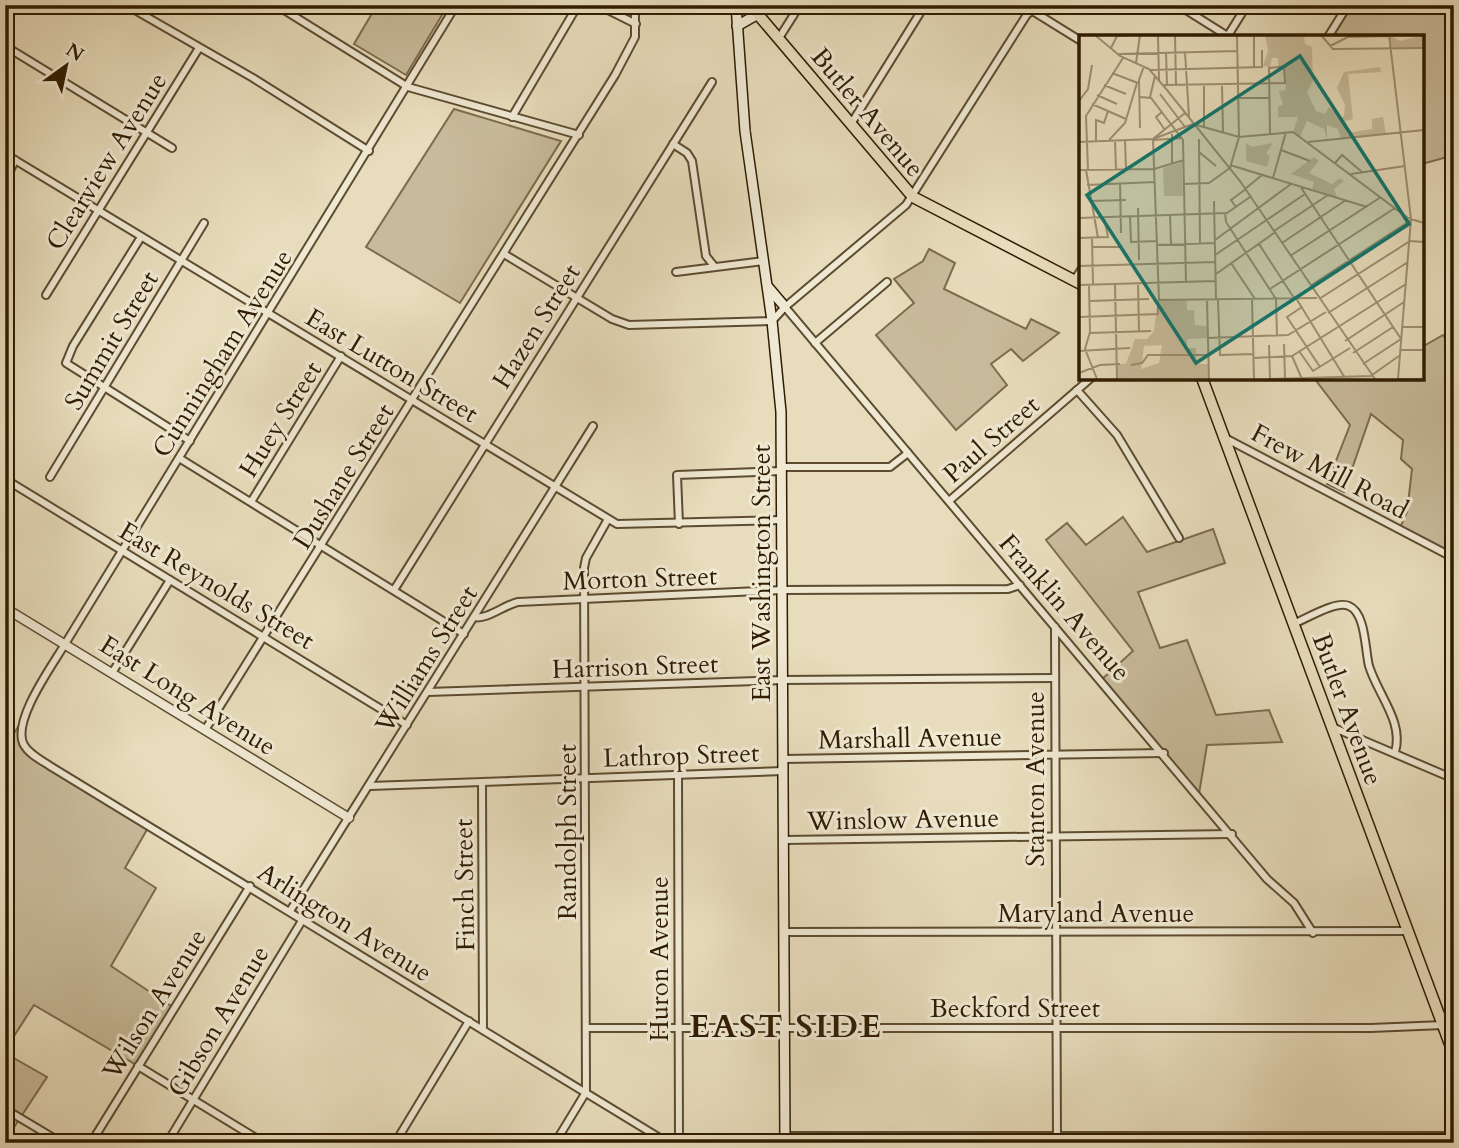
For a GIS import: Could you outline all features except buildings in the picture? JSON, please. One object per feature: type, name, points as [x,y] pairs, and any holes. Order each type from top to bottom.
[{"type":"main road","name":"East Washington Street","points":[[736,5],[745,131],[781,401],[785,1139]]},
{"type":"main road","name":"Butler Avenue","points":[[750,5],[913,197],[1078,282]]},
{"type":"main road","points":[[737,26],[758,14]]},
{"type":"main road","points":[[767,287],[785,307]]},
{"type":"main road","name":"Butler Avenue","points":[[1203,380],[1454,1055]]},
{"type":"street","points":[[5,20],[13,5]]},
{"type":"street","points":[[126,5],[369,150]]},
{"type":"street","points":[[276,5],[408,87],[579,135]]},
{"type":"street","name":"Cunningham Avenue","points":[[21,722],[65,644],[456,5]]},
{"type":"street","points":[[512,117],[578,5]]},
{"type":"street","points":[[598,5],[636,24],[635,5]]},
{"type":"street","points":[[779,38],[800,5]]},
{"type":"street","points":[[851,124],[925,5]]},
{"type":"street","points":[[1017,5],[1031,9],[1079,40]]},
{"type":"street","points":[[1178,5],[1225,35]]},
{"type":"street","points":[[1229,35],[1247,5]]},
{"type":"street","points":[[1329,35],[1348,5]]},
{"type":"street","points":[[504,254],[576,298],[629,325],[772,321],[913,197],[1031,9]]},
{"type":"street","name":"Dushane Street","points":[[205,730],[579,135],[633,42],[636,24]]},
{"type":"street","points":[[5,46],[172,148]]},
{"type":"street","name":"Clearview Avenue","points":[[46,295],[200,48]]},
{"type":"street","name":"Hazen Street","points":[[394,590],[712,82]]},
{"type":"street","points":[[673,144],[687,153],[692,161],[706,256],[714,266]]},
{"type":"street","name":"East Lutton Street","points":[[5,154],[608,519],[625,526],[782,520]]},
{"type":"street","points":[[5,182],[15,160]]},
{"type":"street","name":"Summit Street","points":[[50,477],[204,223]]},
{"type":"street","points":[[141,237],[73,346],[66,363],[190,441]]},
{"type":"street","points":[[676,272],[764,261]]},
{"type":"street","points":[[815,343],[887,282]]},
{"type":"street","name":"Franklin Avenue","points":[[785,307],[1164,753],[1267,879],[1294,903],[1313,933]]},
{"type":"street","name":"Huey Street","points":[[251,502],[341,356]]},
{"type":"street","name":"Paul Street","points":[[949,501],[1089,380]]},
{"type":"street","points":[[1077,390],[1111,427],[1179,538]]},
{"type":"street","name":"Williams Street","points":[[290,911],[593,426]]},
{"type":"street","name":"Frew Mill Road","points":[[1224,438],[1454,558]]},
{"type":"street","points":[[679,524],[677,475],[890,467],[908,453]]},
{"type":"street","points":[[179,458],[464,634]]},
{"type":"street","name":"East Reynolds Street","points":[[5,479],[407,725]]},
{"type":"street","name":"Randolph Street","points":[[586,1092],[584,562],[608,519]]},
{"type":"street","points":[[112,673],[170,580]]},
{"type":"street","name":"Morton Street","points":[[474,617],[482,618],[500,607],[518,603],[585,599],[782,590],[1008,589],[1020,585]]},
{"type":"street","points":[[1293,624],[1337,606],[1349,606],[1353,609],[1360,621],[1370,669],[1398,733],[1395,752]]},
{"type":"street","name":"East Long Avenue","points":[[5,608],[349,818]]},
{"type":"street","name":"Stanton Avenue","points":[[1055,626],[1057,1139]]},
{"type":"street","name":"Harrison Street","points":[[428,692],[783,680],[1054,677]]},
{"type":"street","name":"Arlington Avenue","points":[[21,722],[21,737],[31,753],[668,1143]]},
{"type":"street","points":[[1332,727],[1454,779]]},
{"type":"street","name":"Marshall Avenue","points":[[783,759],[1164,753]]},
{"type":"street","name":"Lathrop Street","points":[[370,786],[783,771]]},
{"type":"street","name":"Huron Avenue","points":[[678,775],[679,1143]]},
{"type":"street","name":"Finch Street","points":[[482,783],[483,1030]]},
{"type":"street","name":"Winslow Avenue","points":[[784,840],[1232,834]]},
{"type":"street","name":"Wilson Avenue","points":[[91,1143],[250,886]]},
{"type":"street","name":"Gibson Avenue","points":[[166,1143],[303,919]]},
{"type":"street","name":"Maryland Avenue","points":[[784,932],[1408,931]]},
{"type":"street","points":[[395,1143],[469,1021]]},
{"type":"street","name":"Beckford Street","points":[[586,1028],[1443,1025]]},
{"type":"street","points":[[138,1066],[264,1143]]},
{"type":"street","points":[[555,1143],[586,1092]]},
{"type":"street","points":[[5,1109],[62,1143]]},
{"type":"street","points":[[785,1139],[1454,1136]]},
{"type":"shaded area","points":[[377,5],[448,5],[406,75],[354,44]]},
{"type":"shaded area","points":[[1348,5],[1454,5],[1454,143],[1444,158],[1424,163],[1424,35],[1329,35]]},
{"type":"shaded area","points":[[454,109],[561,141],[460,303],[366,247]]},
{"type":"shaded area","points":[[929,249],[955,263],[944,289],[1026,329],[1031,319],[1059,333],[1023,361],[1011,349],[991,364],[1007,385],[956,430],[876,335],[914,303],[894,279],[923,261]]},
{"type":"shaded area","points":[[1443,335],[1454,352],[1454,499],[1446,515],[1454,518],[1454,558],[1399,530],[1407,512],[1412,469],[1401,459],[1403,440],[1371,414],[1344,492],[1327,484],[1350,425],[1316,380],[1424,380],[1424,346]]},
{"type":"shaded area","points":[[1123,517],[1147,552],[1213,529],[1225,563],[1138,592],[1160,648],[1187,640],[1216,715],[1269,710],[1282,742],[1207,745],[1199,794],[1101,680],[1133,651],[1046,540],[1067,523],[1086,545]]},
{"type":"shaded area","points":[[21,722],[28,750],[149,826],[125,868],[156,888],[111,966],[174,1008],[138,1066],[34,1005],[5,1050],[5,748]]},
{"type":"shaded area","points":[[5,1053],[47,1077],[5,1141]]},
{"type":"district","name":"EAST SIDE","points":[[786,1025]]}]
